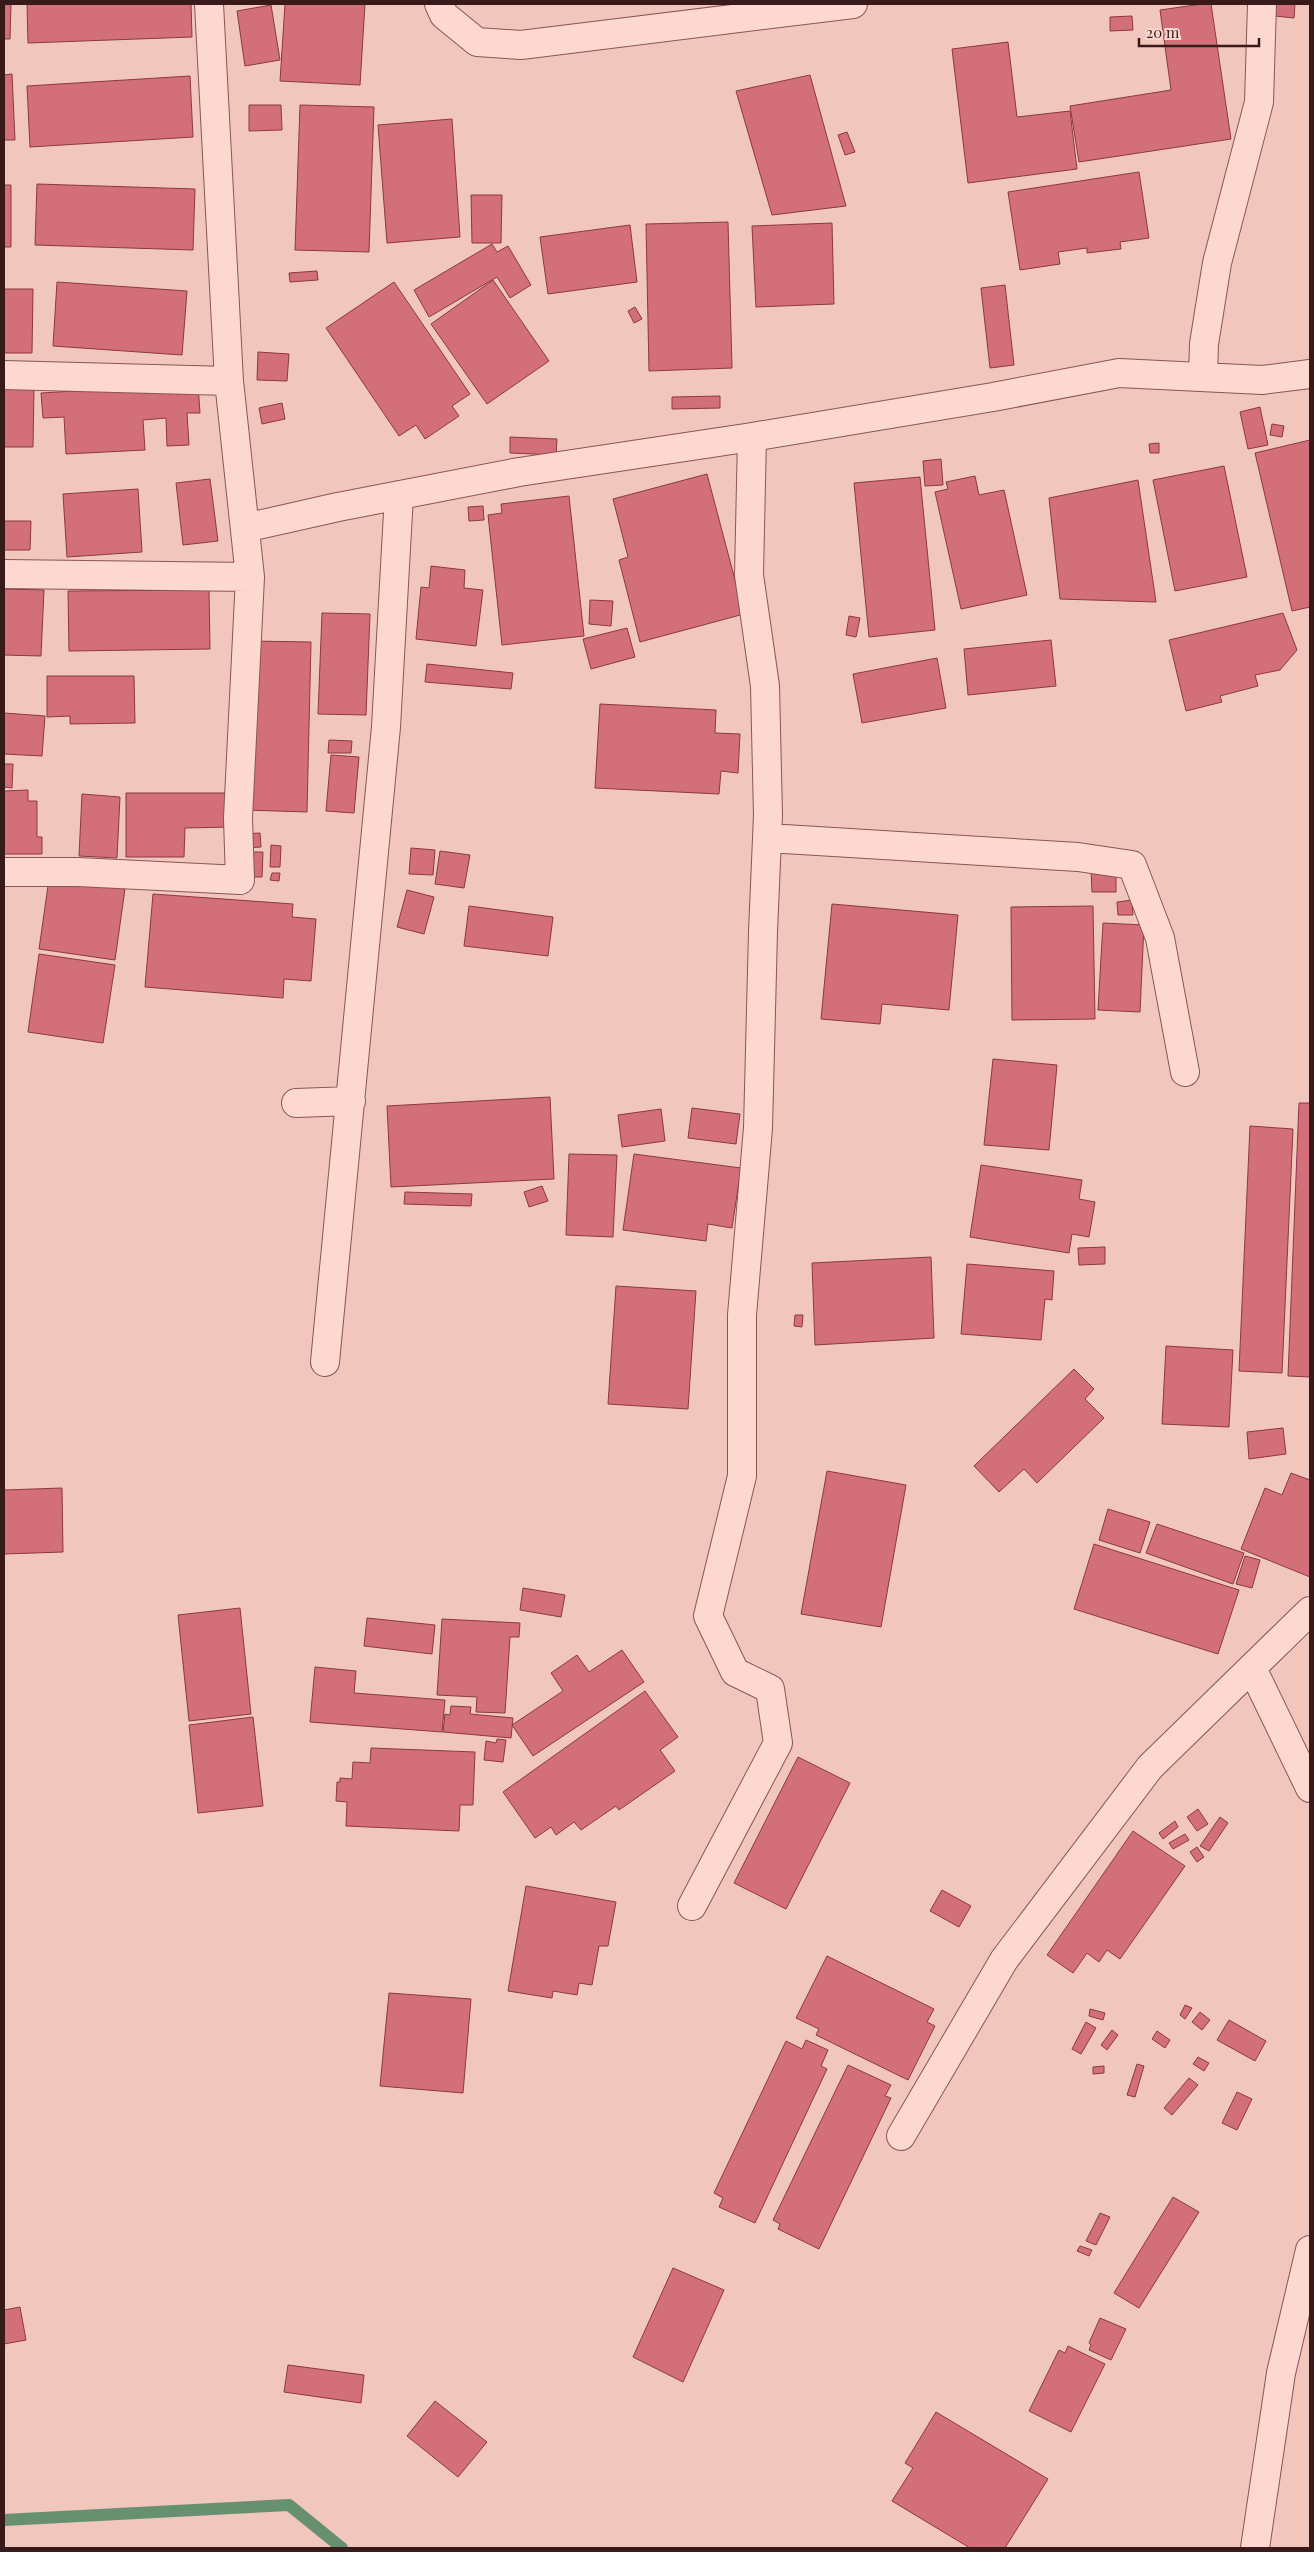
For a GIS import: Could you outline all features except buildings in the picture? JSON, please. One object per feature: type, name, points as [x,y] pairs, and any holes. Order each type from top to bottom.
[{"type":"street","points":[[4,872],[78,872],[240,880],[238,818],[250,578],[228,381],[209,4]]},
{"type":"street","points":[[439,4],[444,15],[477,42],[521,45],[800,7],[854,4]]},
{"type":"street","points":[[1204,377],[1204,344],[1217,263],[1259,102],[1262,4]]},
{"type":"street","points":[[245,528],[518,472],[752,437],[993,397],[1119,373],[1262,380],[1310,374]]},
{"type":"street","points":[[4,375],[228,381]]},
{"type":"street","points":[[692,1906],[778,1743],[770,1688],[735,1672],[708,1616],[742,1476],[742,1315],[758,1128],[762,932],[768,838],[765,686],[749,575],[752,437]]},
{"type":"street","points":[[325,1362],[386,727],[399,495]]},
{"type":"street","points":[[4,574],[250,578]]},
{"type":"street","points":[[768,838],[1078,857],[1132,865],[1160,938],[1184,1072]]},
{"type":"street","points":[[296,1103],[351,1101]]},
{"type":"street","points":[[901,2136],[1004,1960],[1150,1767],[1310,1611]]},
{"type":"street","points":[[1252,1668],[1310,1788]]},
{"type":"street","points":[[1255,2548],[1280,2373],[1310,2250]]},
{"type":"waterway","points":[[4,2520],[289,2505],[342,2548]]}]
